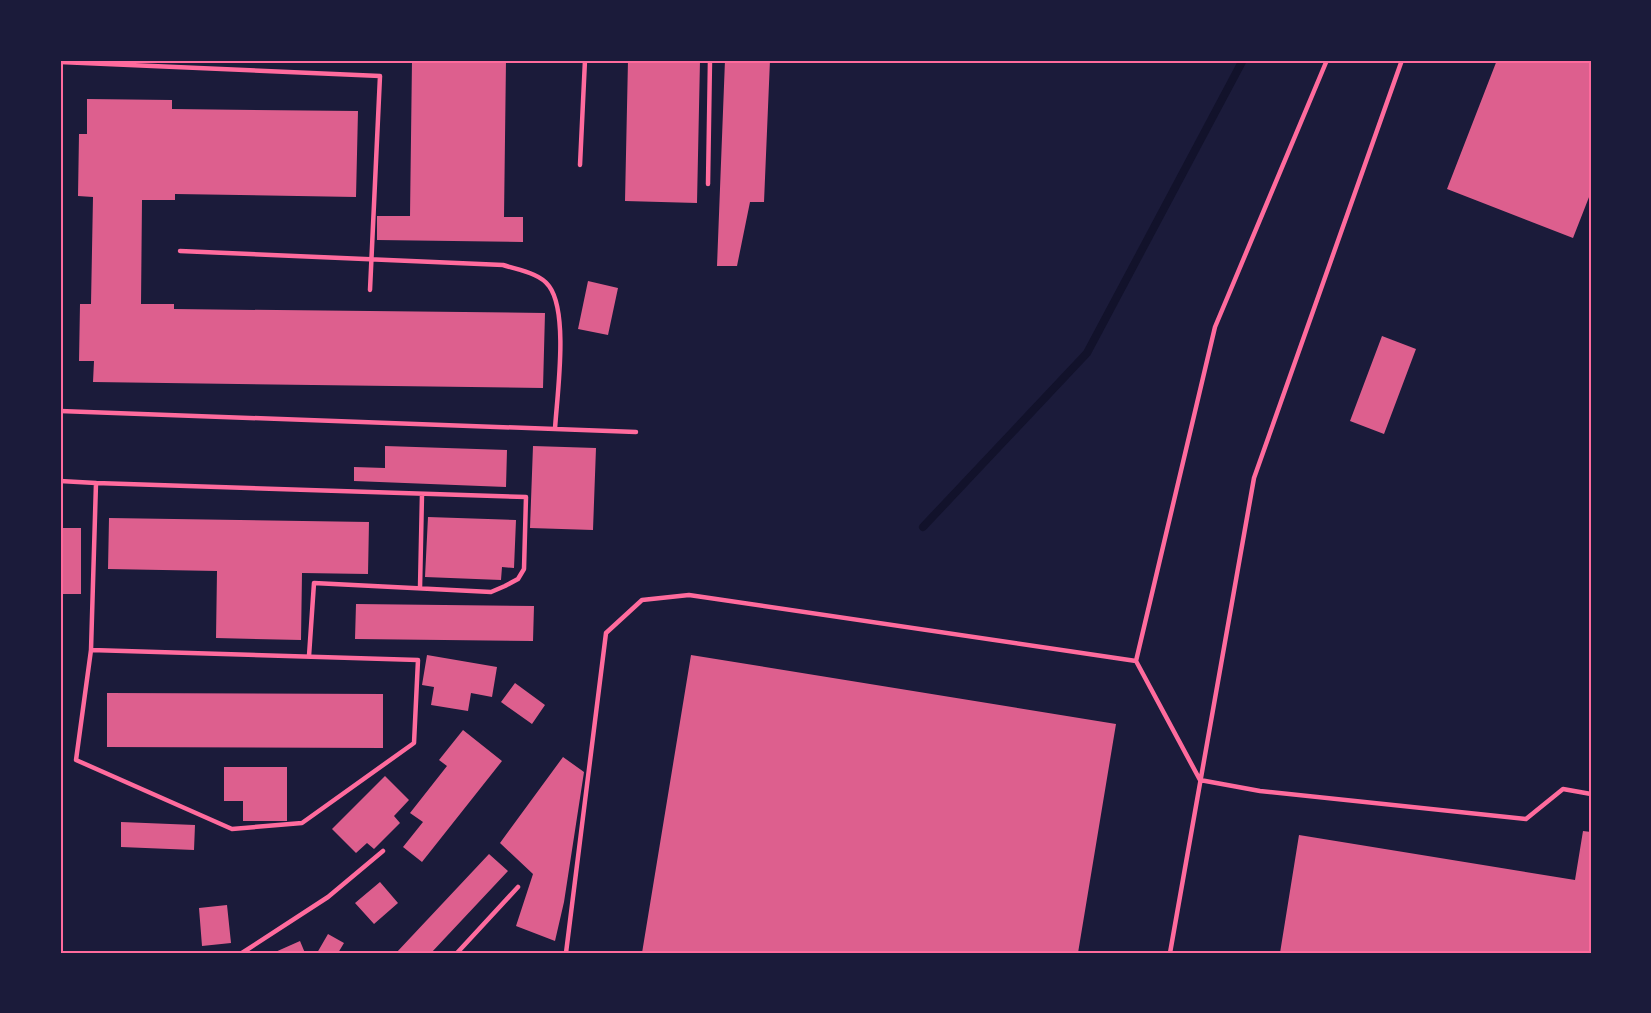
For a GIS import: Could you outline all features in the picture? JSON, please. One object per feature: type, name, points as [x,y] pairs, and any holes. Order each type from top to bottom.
[{"type":"lane","points":[[580,165],[585,60]]},
{"type":"lane","points":[[708,184],[710,60]]},
{"type":"lane","points":[[1200,780],[1136,662],[1215,327],[1327,60]]},
{"type":"lane","points":[[1170,953],[1254,478],[1402,60]]},
{"type":"lane","points":[[60,62],[380,76],[370,290]]},
{"type":"lane","points":[[180,251],[503,265],[535,276],[548,284],[557,300],[561,349],[555,429]]},
{"type":"lane","points":[[60,411],[636,432]]},
{"type":"lane","points":[[60,481],[526,497],[524,569],[518,579],[491,592],[314,583],[309,656]]},
{"type":"lane","points":[[91,650],[418,660],[414,743],[302,823],[232,829],[76,760],[91,650],[96,483]]},
{"type":"lane","points":[[420,588],[422,494]]},
{"type":"lane","points":[[566,953],[606,633],[642,600],[689,595],[1136,662]]},
{"type":"lane","points":[[1200,780],[1260,791],[1526,819],[1563,789],[1591,794]]},
{"type":"lane","points":[[242,953],[328,897],[383,851]]},
{"type":"lane","points":[[457,953],[518,888]]},
{"type":"building","points":[[412,60],[506,60],[504,217],[523,217],[523,242],[377,240],[377,216],[410,216]]},
{"type":"building","points":[[628,60],[700,60],[697,203],[625,201]]},
{"type":"building","points":[[725,60],[770,60],[764,202],[750,202],[737,266],[717,266]]},
{"type":"building","points":[[1497,60],[1591,60],[1591,192],[1573,238],[1447,189]]},
{"type":"building","points":[[87,99],[172,100],[172,109],[358,111],[356,197],[175,194],[175,200],[142,200],[141,304],[174,304],[174,309],[545,313],[543,388],[93,382],[94,361],[79,361],[80,304],[91,304],[93,197],[78,196],[79,134],[87,134]]},
{"type":"building","points":[[588,281],[618,288],[608,335],[578,329]]},
{"type":"building","points":[[1382,336],[1416,349],[1384,434],[1350,421]]},
{"type":"building","points":[[385,446],[507,450],[506,487],[354,481],[354,467],[385,468]]},
{"type":"building","points":[[533,446],[596,448],[593,530],[530,528]]},
{"type":"building","points":[[428,517],[516,520],[514,568],[502,567],[501,580],[425,577]]},
{"type":"building","points":[[109,518],[369,522],[368,574],[302,573],[301,640],[216,638],[217,571],[108,569]]},
{"type":"building","points":[[60,528],[81,528],[81,594],[60,594]]},
{"type":"building","points":[[356,604],[534,606],[533,641],[355,639]]},
{"type":"building","points":[[427,655],[497,667],[492,697],[471,693],[468,711],[431,705],[434,687],[422,685]]},
{"type":"building","points":[[691,655],[1116,724],[1078,953],[642,953]]},
{"type":"building","points":[[515,683],[545,705],[532,724],[501,702]]},
{"type":"building","points":[[107,693],[383,694],[383,748],[107,747]]},
{"type":"building","points":[[463,730],[502,761],[422,862],[403,847],[423,822],[410,813],[447,766],[439,760]]},
{"type":"building","points":[[563,757],[584,772],[564,902],[555,941],[516,926],[533,874],[500,843]]},
{"type":"building","points":[[224,767],[287,767],[287,821],[243,821],[243,801],[224,801]]},
{"type":"building","points":[[385,776],[409,800],[394,816],[400,823],[374,849],[367,843],[356,853],[332,829]]},
{"type":"building","points":[[121,822],[195,825],[194,850],[121,847]]},
{"type":"building","points":[[1583,831],[1591,832],[1591,953],[1280,953],[1299,835],[1575,880]]},
{"type":"building","points":[[489,854],[508,871],[431,953],[396,953]]},
{"type":"building","points":[[380,882],[398,903],[374,924],[355,903]]},
{"type":"building","points":[[227,905],[231,943],[202,946],[199,908]]},
{"type":"building","points":[[328,934],[344,943],[338,953],[317,953]]},
{"type":"building","points":[[300,941],[305,953],[273,953]]},
{"type":"waterway","points":[[923,527],[1087,353],[1243,60]]}]
